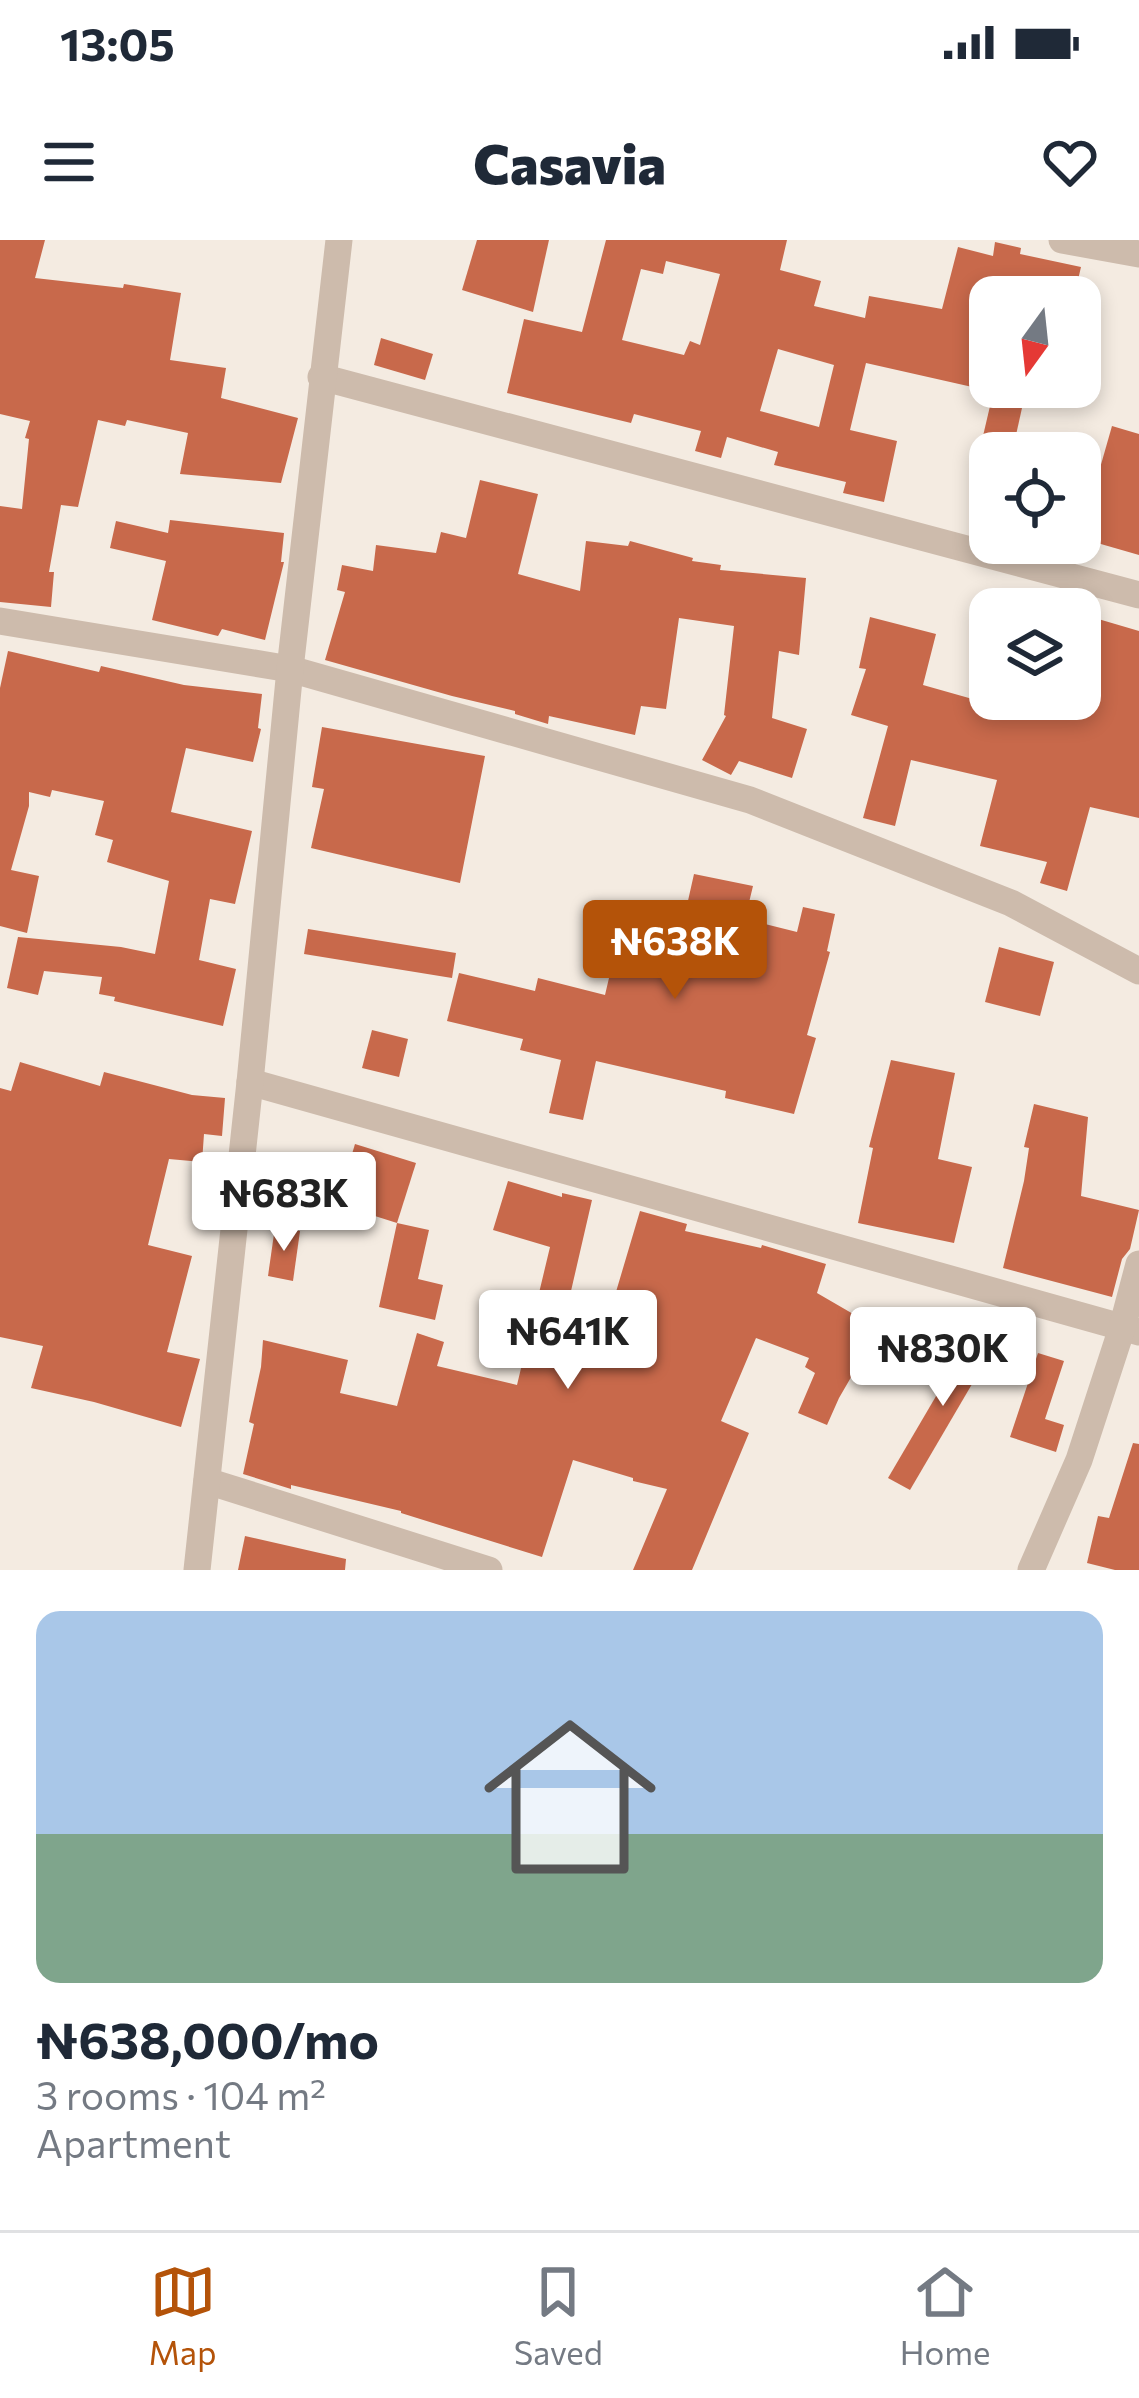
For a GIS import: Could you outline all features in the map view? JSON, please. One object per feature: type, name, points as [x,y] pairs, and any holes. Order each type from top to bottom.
[{"type":"street","points":[[197,1570],[339,240]]},
{"type":"street","points":[[1062,240],[1139,254]]},
{"type":"street","points":[[321,377],[1139,596]]},
{"type":"street","points":[[0,621],[290,669],[750,800],[1011,903],[1139,971]]},
{"type":"street","points":[[250,1082],[1131,1330]]},
{"type":"street","points":[[1031,1570],[1131,1330],[1139,1264]]},
{"type":"street","points":[[207,1480],[489,1570]]},
{"type":"building","points":[[0,240],[45,240],[35,278],[181,293],[170,360],[226,368],[221,398],[298,418],[281,483],[180,474],[188,433],[127,420],[125,426],[98,420],[78,507],[61,505],[49,572],[54,572],[51,607],[0,602],[0,506],[22,509],[30,421],[0,414]]},
{"type":"building","points":[[477,240],[549,240],[533,312],[462,290]]},
{"type":"building","points":[[606,240],[787,240],[780,270],[821,281],[814,306],[865,318],[869,296],[942,309],[958,247],[993,256],[995,242],[1021,248],[1020,254],[1081,267],[1079,276],[969,276],[969,386],[866,363],[850,430],[897,441],[884,502],[843,493],[846,482],[774,465],[778,452],[727,437],[721,458],[695,451],[701,431],[634,414],[631,423],[507,393],[524,319],[582,332]],"holes":[[[666,261],[720,274],[700,345],[690,341],[684,355],[622,340],[641,269],[663,274]],[[778,349],[834,365],[819,427],[760,411]]]},
{"type":"building","points":[[381,338],[433,354],[425,380],[374,365]]},
{"type":"building","points":[[990,408],[1022,408],[1017,432],[984,432]]},
{"type":"building","points":[[1112,426],[1139,434],[1139,555],[1101,544],[1101,464]]},
{"type":"building","points":[[480,480],[538,494],[518,574],[580,591],[586,541],[628,546],[630,541],[721,565],[720,570],[806,578],[799,655],[779,651],[772,718],[807,729],[792,778],[739,761],[731,775],[702,760],[726,716],[734,626],[679,618],[666,709],[641,706],[635,735],[549,716],[548,724],[325,660],[345,592],[337,590],[342,565],[373,571],[376,545],[436,553],[441,532],[466,538]]},
{"type":"building","points":[[170,520],[284,533],[284,562],[265,640],[222,629],[218,636],[152,620],[166,561],[110,548],[116,521],[168,533]]},
{"type":"building","points":[[870,617],[936,634],[923,685],[969,698],[969,720],[1101,720],[1101,620],[1139,631],[1139,818],[1090,807],[1067,891],[1040,883],[1047,862],[980,846],[997,780],[911,760],[895,826],[863,818],[888,726],[851,715],[866,669],[859,668]]},
{"type":"building","points":[[8,651],[99,672],[101,666],[184,685],[262,694],[261,729],[253,762],[186,748],[171,812],[252,831],[235,904],[210,899],[199,960],[236,969],[223,1026],[114,1001],[115,997],[99,994],[102,977],[44,971],[38,995],[7,988],[18,937],[155,954],[169,881],[107,862],[113,840],[95,835],[104,801],[52,790],[50,797],[29,792],[11,870],[39,876],[27,933],[0,926],[0,688]]},
{"type":"building","points":[[322,727],[485,756],[460,883],[311,848],[324,789],[312,787]]},
{"type":"building","points":[[694,874],[753,886],[745,919],[797,932],[803,907],[835,914],[830,952],[807,1035],[816,1038],[794,1114],[725,1098],[726,1091],[596,1061],[583,1120],[549,1113],[561,1060],[520,1050],[523,1039],[447,1021],[459,973],[535,991],[538,978],[605,995],[617,944],[584,937],[591,903],[683,923]]},
{"type":"building","points":[[308,929],[456,953],[452,978],[304,954]]},
{"type":"building","points":[[999,947],[1054,962],[1040,1016],[985,1002]]},
{"type":"building","points":[[372,1030],[408,1039],[399,1077],[362,1068]]},
{"type":"building","points":[[891,1060],[955,1073],[938,1159],[972,1167],[954,1243],[858,1223],[873,1148],[869,1147]]},
{"type":"building","points":[[20,1062],[100,1086],[104,1072],[192,1095],[225,1098],[222,1136],[204,1134],[202,1162],[169,1159],[148,1245],[192,1256],[167,1352],[200,1359],[181,1427],[31,1388],[43,1346],[0,1337],[0,1088],[11,1091]]},
{"type":"building","points":[[1034,1104],[1088,1117],[1081,1196],[1139,1210],[1112,1297],[1003,1268],[1024,1181],[1029,1148],[1024,1147]]},
{"type":"building","points":[[355,1144],[416,1163],[397,1223],[337,1204]]},
{"type":"building","points":[[508,1181],[562,1197],[562,1193],[592,1200],[556,1356],[594,1366],[640,1211],[687,1224],[685,1231],[762,1245],[826,1264],[817,1293],[879,1329],[827,1425],[798,1413],[815,1373],[805,1367],[809,1358],[756,1338],[721,1421],[749,1433],[692,1570],[633,1570],[667,1489],[573,1460],[542,1557],[401,1511],[291,1485],[291,1489],[243,1474],[263,1340],[348,1360],[340,1393],[397,1406],[417,1333],[444,1342],[437,1366],[517,1385],[550,1247],[493,1230]]},
{"type":"building","points":[[397,1223],[429,1230],[418,1279],[443,1285],[435,1320],[379,1307]]},
{"type":"building","points":[[275,1227],[300,1231],[293,1281],[268,1276]]},
{"type":"building","points":[[976,1328],[999,1338],[910,1490],[888,1478]]},
{"type":"building","points":[[1038,1353],[1064,1361],[1045,1419],[1064,1425],[1056,1452],[1010,1437]]},
{"type":"building","points":[[1133,1443],[1139,1444],[1139,1570],[1087,1563],[1098,1516],[1109,1518]]},
{"type":"building","points":[[245,1536],[346,1559],[345,1570],[238,1570]]}]
